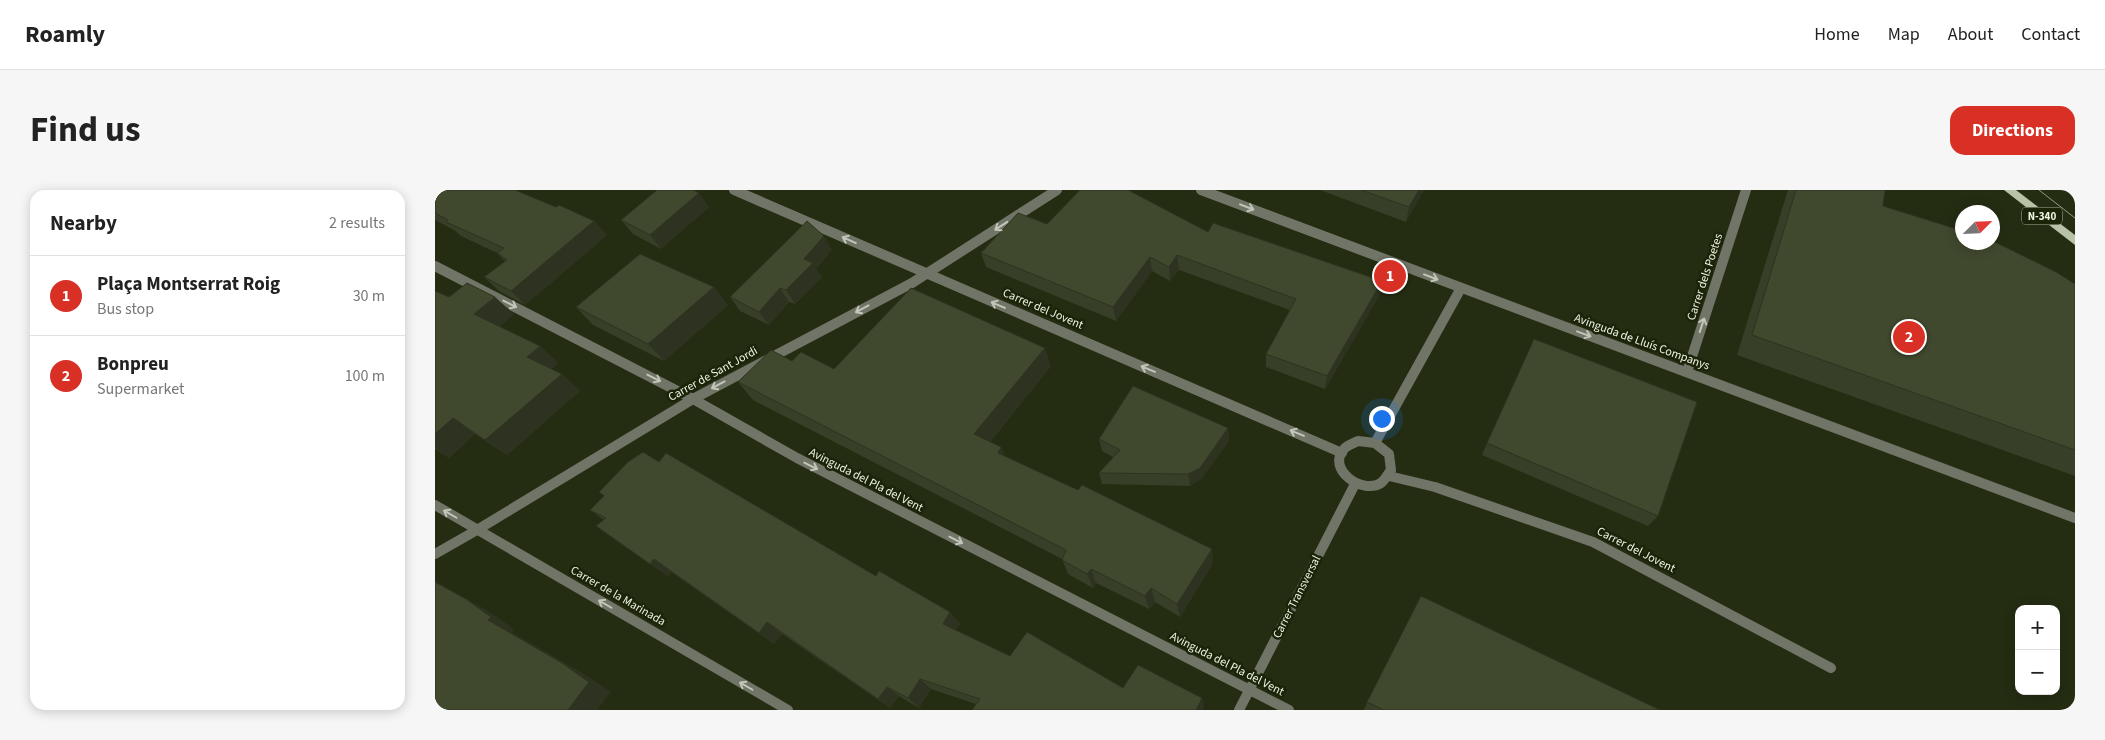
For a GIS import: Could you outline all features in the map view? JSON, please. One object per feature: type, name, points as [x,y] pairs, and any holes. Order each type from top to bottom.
[{"type":"main road","name":"N-340","points":[[2009,190],[2075,241]]},
{"type":"street","name":"Carrer del Jovent","points":[[734,190],[1342,453]]},
{"type":"street","name":"Carrer de Sant Jordi","points":[[435,554],[693,398],[926,274],[1057,190]]},
{"type":"street","name":"Avinguda de Lluís Companys","points":[[1201,190],[2075,518]]},
{"type":"street","name":"Carrer dels Poetes","points":[[1687,372],[1747,190]]},
{"type":"street","name":"Avinguda del Pla del Vent","points":[[435,266],[693,398],[797,458],[1289,710]]},
{"type":"street","points":[[1375,443],[1461,288]]},
{"type":"street","points":[[1358,441],[1375,443],[1389,454],[1392,465],[1389,476],[1374,486],[1355,484],[1346,477],[1340,468],[1342,453],[1348,445],[1358,441]]},
{"type":"street","name":"Carrer del Jovent","points":[[1389,476],[1435,487],[1593,542],[1831,668]]},
{"type":"street","name":"Carrer Transversal","points":[[1239,710],[1355,484]]},
{"type":"street","name":"Carrer de la Marinada","points":[[435,505],[788,710]]},
{"type":"building","points":[[435,190],[515,190],[556,207],[559,205],[594,221],[511,291],[484,277],[507,260],[497,253],[504,248],[446,222],[448,220],[435,213]]},
{"type":"building","points":[[657,190],[693,190],[699,193],[650,235],[621,220]]},
{"type":"building","points":[[1080,190],[1128,190],[1208,232],[1213,223],[1382,281],[1327,376],[1266,354],[1296,299],[1177,255],[1169,267],[1150,257],[1113,307],[981,253],[1018,213],[1047,224]]},
{"type":"building","points":[[1361,190],[1419,190],[1409,207]]},
{"type":"building","points":[[1796,190],[1885,190],[1883,206],[1955,228],[1955,250],[2000,250],[2000,244],[2056,272],[2075,284],[2075,450],[1752,335]]},
{"type":"building","points":[[807,221],[824,236],[804,259],[813,263],[786,290],[780,288],[759,312],[730,297]]},
{"type":"building","points":[[640,254],[714,287],[648,344],[576,307]]},
{"type":"building","points":[[467,283],[495,297],[474,314],[540,346],[527,357],[562,374],[485,440],[453,418],[435,434],[435,291],[449,297]]},
{"type":"building","points":[[911,288],[1045,348],[974,434],[1001,447],[998,453],[1078,490],[1082,485],[1212,549],[1177,604],[1151,588],[1145,596],[1091,569],[1087,574],[1062,560],[1066,550],[738,382],[771,350],[792,361],[801,352],[834,369]]},
{"type":"building","points":[[1534,339],[1697,402],[1658,516],[1487,443]]},
{"type":"building","points":[[1133,386],[1228,428],[1200,468],[1188,474],[1099,473],[1120,450],[1099,439]]},
{"type":"building","points":[[643,452],[659,462],[666,453],[876,576],[879,571],[950,612],[943,624],[1010,656],[1027,632],[1123,688],[1138,665],[1202,698],[1196,710],[972,710],[980,699],[920,679],[908,698],[887,687],[878,699],[767,622],[759,633],[654,559],[650,564],[596,526],[606,518],[590,510],[604,496],[599,492],[628,462]]},
{"type":"building","points":[[435,582],[466,599],[491,617],[488,620],[562,663],[589,682],[568,710],[435,710]]},
{"type":"building","points":[[1421,596],[1660,710],[1384,710],[1367,702]]},
{"type":"tram line","points":[[2039,190],[2075,218]]},
{"type":"place","name":"Plaça Montserrat Roig","points":[[1390,276]]},
{"type":"place","name":"Bonpreu","points":[[1909,337]]}]
